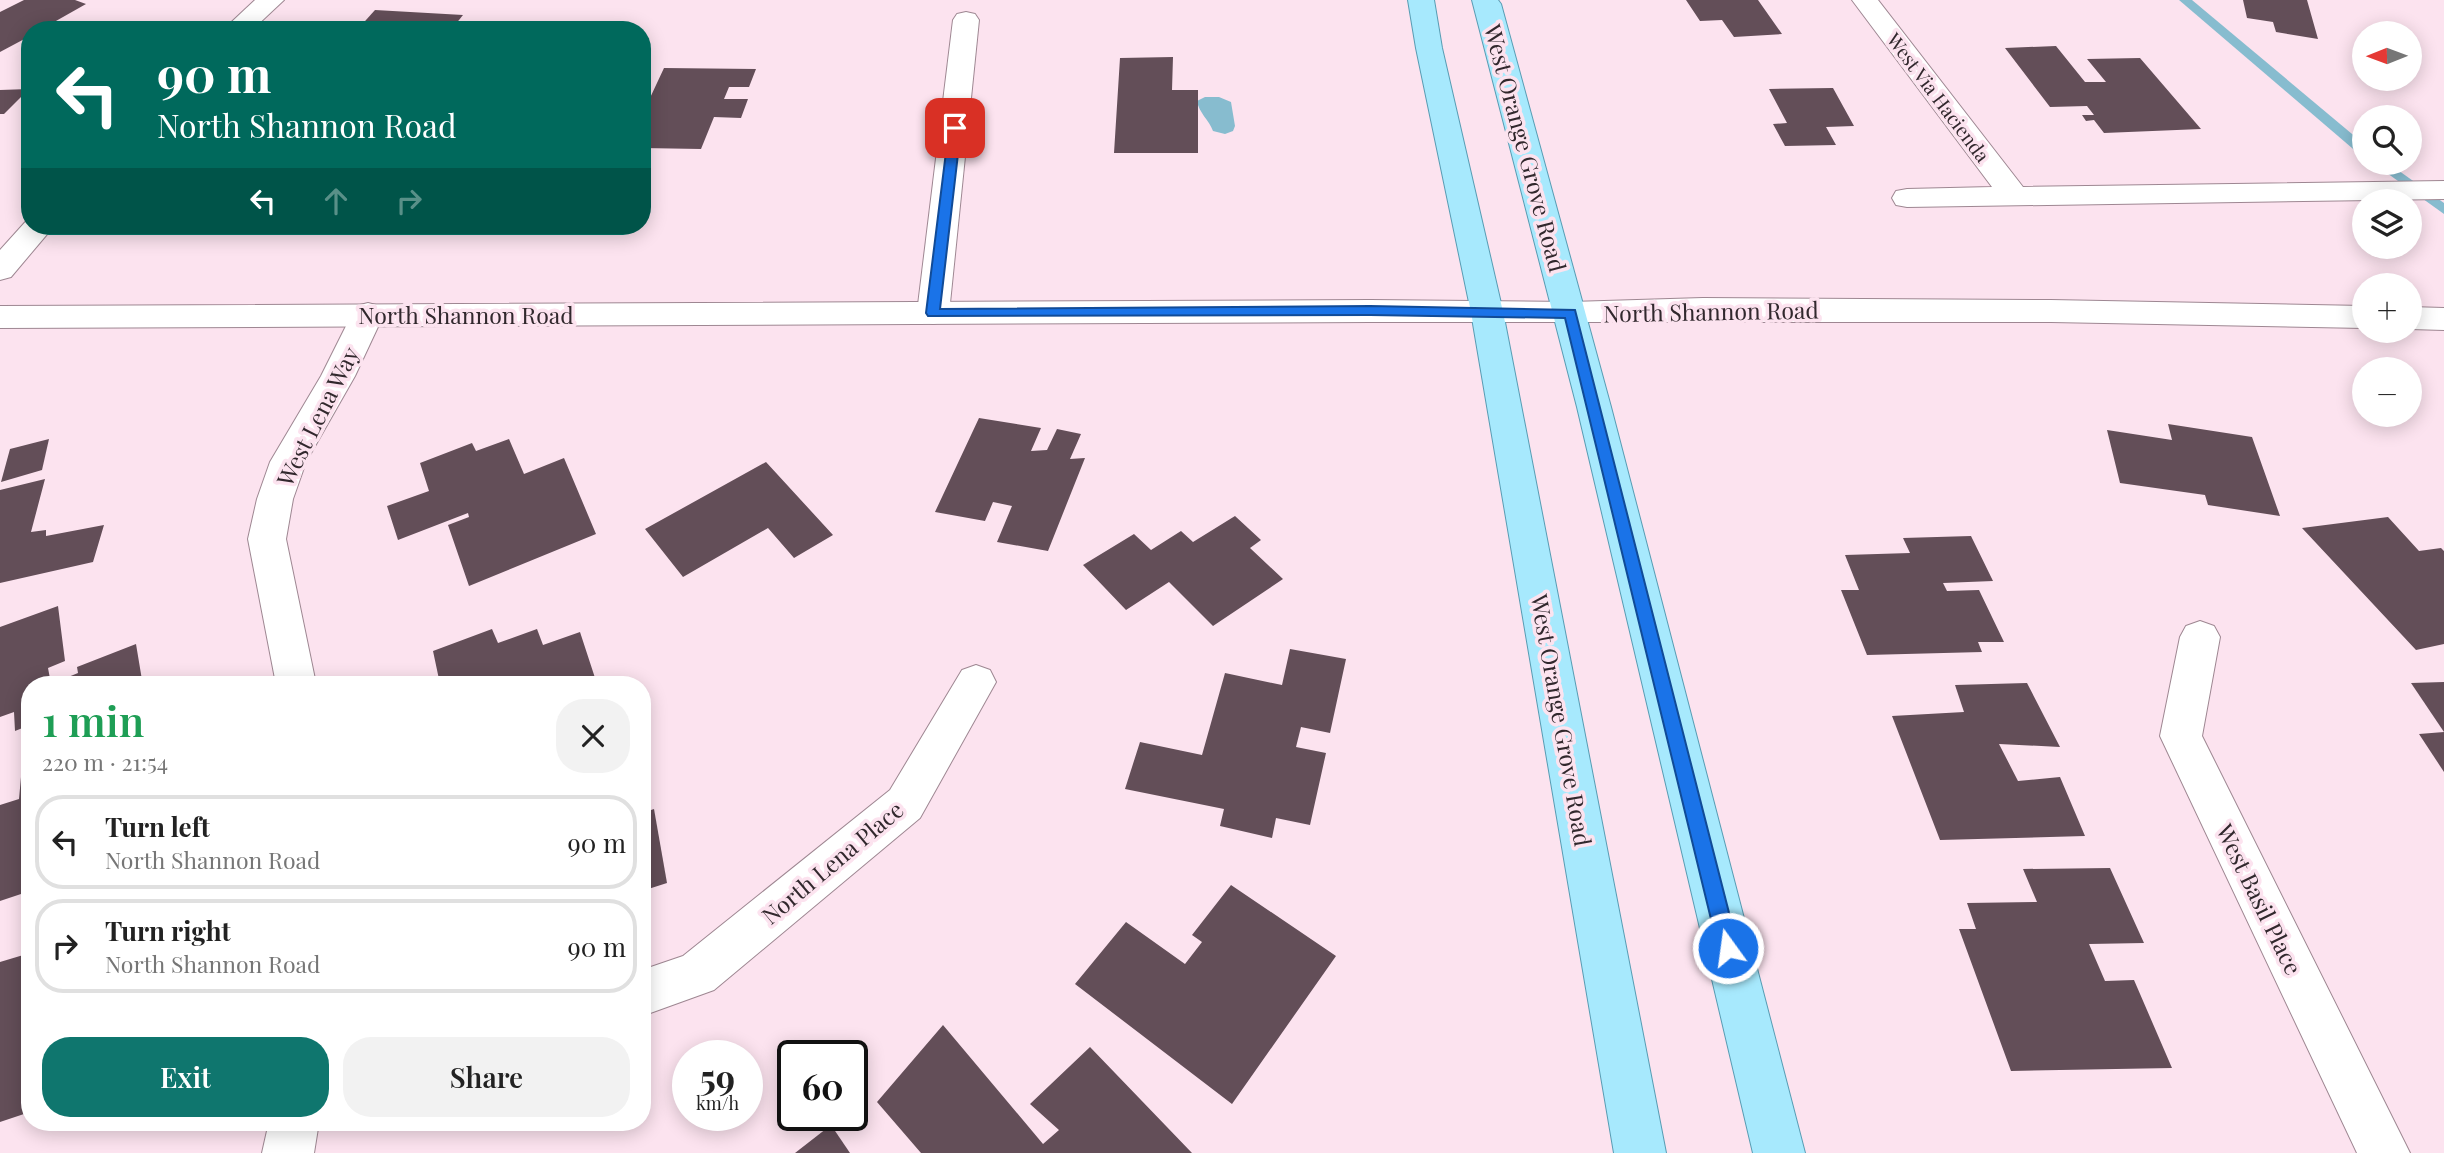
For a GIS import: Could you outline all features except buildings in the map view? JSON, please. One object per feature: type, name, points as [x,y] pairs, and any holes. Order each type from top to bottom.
[{"type":"main road","name":"West Orange Grove Road","points":[[1421,0],[1429,48],[1487,312],[1640,1153]]},
{"type":"main road","name":"West Orange Grove Road","points":[[1485,0],[1571,313],[1779,1153]]},
{"type":"street","points":[[246,21],[271,0]]},
{"type":"street","name":"West Via Hacienda","points":[[1865,0],[2013,195]]},
{"type":"street","points":[[933,313],[966,20]]},
{"type":"street","points":[[1907,198],[2444,190]]},
{"type":"street","points":[[0,270],[31,235]]},
{"type":"street","name":"North Shannon Road","points":[[0,317],[1571,313],[1703,309],[2052,311],[2352,317]]},
{"type":"street","name":"West Lena Way","points":[[294,676],[267,539],[275,499],[288,462],[338,376],[368,314]]},
{"type":"street","points":[[2422,318],[2444,318]]},
{"type":"street","name":"West Basil Place","points":[[2200,637],[2181,736],[2384,1153]]},
{"type":"street","name":"North Lena Place","points":[[651,990],[697,974],[905,804],[976,682]]},
{"type":"street","points":[[288,1153],[292,1131]]},
{"type":"water","points":[[1205,97],[1219,97],[1231,102],[1235,126],[1233,131],[1225,134],[1213,131],[1197,101]]},
{"type":"waterway","points":[[2185,0],[2352,141]]},
{"type":"waterway","points":[[2396,175],[2444,210]]},
{"type":"route","points":[[955,128],[933,313],[1571,313],[1728,948]]}]
